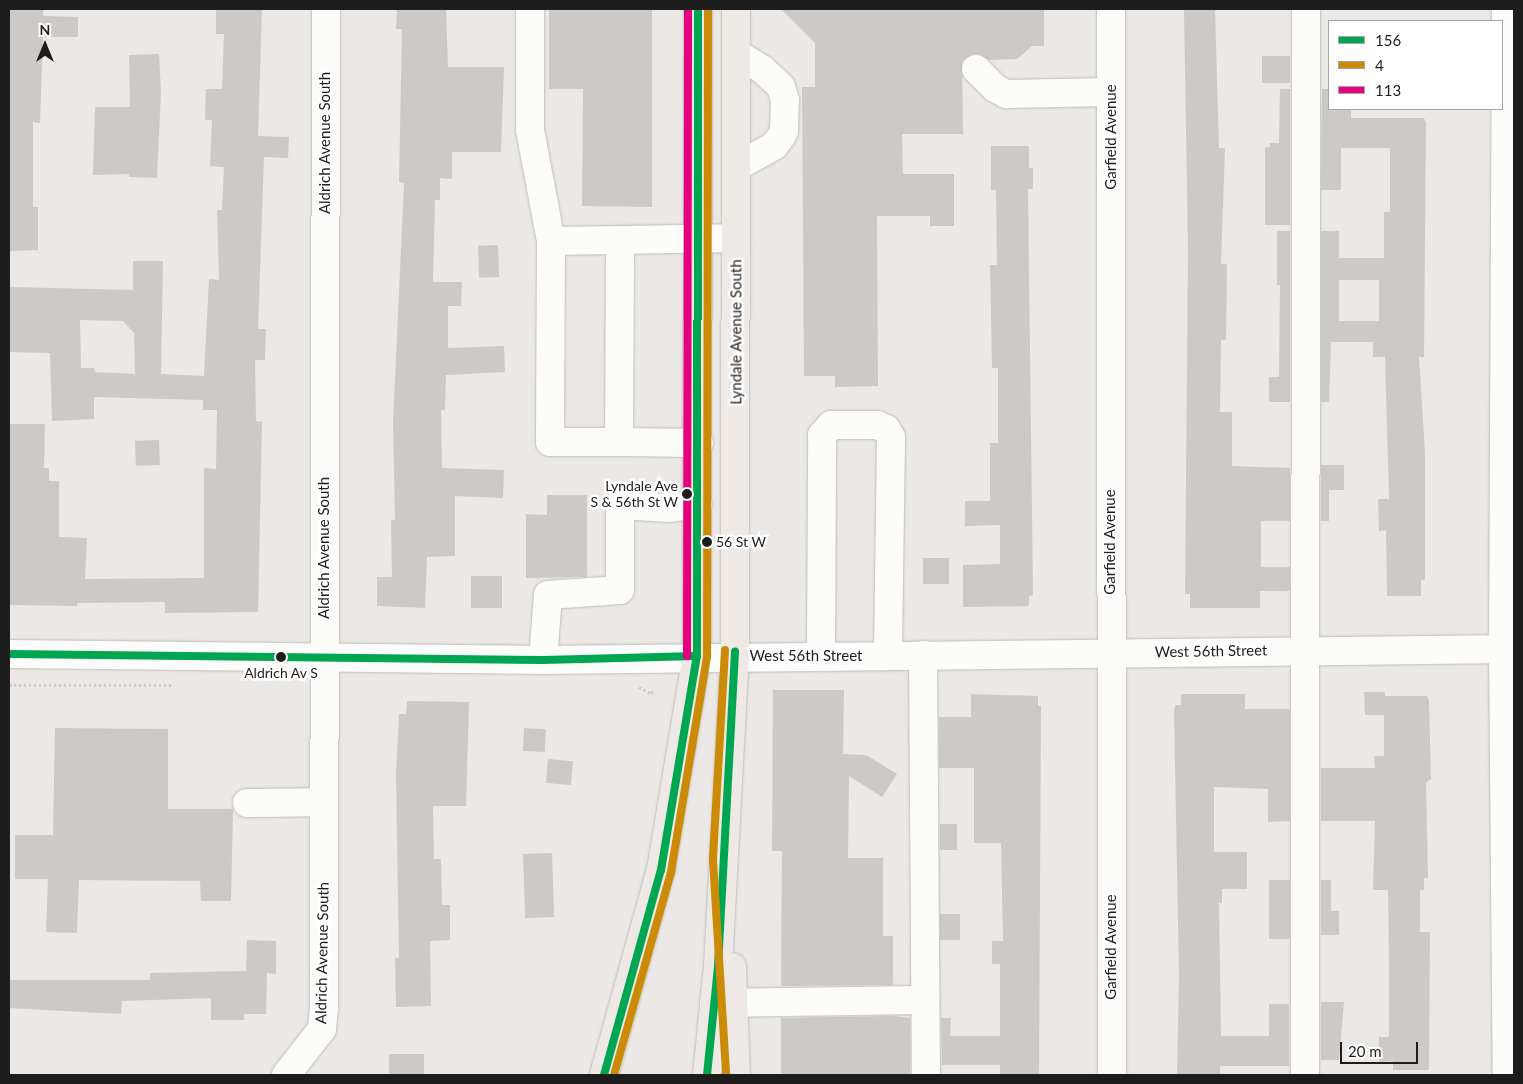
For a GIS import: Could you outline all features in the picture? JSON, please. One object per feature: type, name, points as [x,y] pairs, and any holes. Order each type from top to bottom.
[{"type":"main road","points":[[604,1075],[660,870],[697,656],[699,443],[698,9]]},
{"type":"main road","name":"Lyndale Avenue South","points":[[724,1002],[723,859],[735,656],[736,9]]},
{"type":"main road","points":[[707,1075],[724,1002]]},
{"type":"main road","points":[[724,1002],[736,1075]]},
{"type":"street","name":"Aldrich Avenue South","points":[[286,1075],[322,1029],[326,9]]},
{"type":"street","points":[[530,9],[530,130],[551,241],[550,442],[699,443]]},
{"type":"street","name":"Garfield Avenue","points":[[1111,9],[1110,653],[1112,1075]]},
{"type":"street","points":[[1305,1075],[1306,9]]},
{"type":"street","points":[[1506,9],[1509,649],[1506,1075]]},
{"type":"street","points":[[736,53],[762,69],[780,87],[785,100],[784,131],[774,146],[736,167]]},
{"type":"street","points":[[976,69],[995,88],[1019,96],[1111,92]]},
{"type":"street","points":[[551,241],[736,238]]},
{"type":"street","points":[[619,442],[620,240]]},
{"type":"street","points":[[821,656],[822,436],[831,425],[877,425],[886,429],[891,437],[888,656]]},
{"type":"street","points":[[543,660],[548,595],[620,590],[620,505],[670,508],[698,504]]},
{"type":"street","name":"West 56th Street","points":[[9,654],[324,656],[543,660],[697,656],[888,656],[1509,649]]},
{"type":"street","points":[[923,655],[926,1075]]},
{"type":"street","points":[[247,803],[324,802]]},
{"type":"street","points":[[724,1002],[926,1000]]},
{"type":"path","points":[[9,685],[173,685]]},
{"type":"building","points":[[9,9],[43,9],[43,16],[78,17],[78,37],[43,37],[40,123],[33,122],[33,207],[38,207],[38,250],[9,251]]},
{"type":"building","points":[[216,9],[262,9],[258,136],[289,137],[288,158],[264,157],[258,329],[266,329],[265,360],[255,360],[256,421],[262,422],[258,612],[165,613],[165,602],[77,603],[77,606],[9,605],[9,424],[45,424],[44,468],[49,468],[49,481],[59,481],[59,537],[87,538],[85,579],[204,578],[204,468],[216,469],[217,410],[203,410],[203,400],[94,397],[94,419],[52,421],[50,353],[9,352],[9,287],[133,290],[133,261],[163,261],[161,374],[204,376],[209,279],[219,280],[217,210],[222,210],[224,167],[210,166],[212,120],[205,120],[206,89],[222,89],[224,34],[216,34]],"holes":[[[80,320],[123,321],[134,333],[135,374],[95,372],[94,368],[81,368]]]},
{"type":"building","points":[[397,9],[446,9],[448,67],[504,67],[501,152],[452,152],[452,179],[440,178],[440,200],[435,200],[433,282],[462,282],[461,306],[448,306],[448,348],[504,346],[505,372],[446,375],[445,410],[441,410],[442,468],[504,470],[503,498],[455,496],[455,556],[427,557],[425,608],[377,606],[377,577],[392,577],[391,520],[395,520],[393,423],[404,183],[399,182],[402,29],[396,29]]},
{"type":"building","points":[[549,9],[652,9],[652,207],[582,206],[583,89],[549,89]]},
{"type":"building","points":[[781,9],[1044,9],[1044,46],[1032,46],[1017,59],[989,60],[980,54],[972,54],[962,61],[963,134],[902,134],[903,174],[954,174],[954,226],[930,226],[930,216],[877,216],[878,386],[835,387],[835,376],[804,376],[802,87],[815,87],[815,43]]},
{"type":"building","points":[[1184,9],[1215,9],[1219,148],[1225,148],[1221,264],[1227,264],[1226,340],[1221,340],[1220,412],[1232,412],[1232,466],[1290,468],[1290,521],[1261,521],[1261,567],[1290,567],[1290,591],[1260,591],[1260,608],[1190,608],[1190,594],[1185,594],[1188,250]]},
{"type":"building","points":[[159,54],[161,92],[157,178],[129,177],[129,174],[93,175],[95,107],[130,107],[129,55]]},
{"type":"building","points":[[1262,56],[1290,56],[1290,83],[1262,83]]},
{"type":"building","points":[[1280,89],[1290,89],[1290,225],[1265,225],[1265,148],[1270,147],[1270,143],[1279,143]]},
{"type":"building","points":[[1322,89],[1328,89],[1328,110],[1351,110],[1351,118],[1424,118],[1426,123],[1424,357],[1419,357],[1425,453],[1425,580],[1421,580],[1421,596],[1387,596],[1386,530],[1379,531],[1378,499],[1389,499],[1385,357],[1373,357],[1373,342],[1331,342],[1329,402],[1321,402],[1321,231],[1339,231],[1339,258],[1384,258],[1384,212],[1390,212],[1390,148],[1341,148],[1341,190],[1321,190]],"holes":[[[1339,280],[1379,280],[1379,321],[1339,321]]]},
{"type":"building","points":[[991,146],[1029,146],[1029,168],[1033,168],[1033,189],[1028,189],[1033,595],[1029,596],[1029,606],[963,607],[963,565],[1000,564],[1000,525],[965,526],[965,501],[990,501],[990,443],[998,443],[998,368],[992,368],[990,265],[997,265],[996,190],[991,190]]},
{"type":"building","points":[[1277,231],[1290,231],[1290,402],[1269,402],[1269,377],[1279,377],[1280,285],[1277,285]]},
{"type":"building","points":[[498,245],[499,277],[479,278],[478,246]]},
{"type":"building","points":[[159,440],[160,465],[136,466],[135,441]]},
{"type":"building","points":[[1321,465],[1344,465],[1344,490],[1329,490],[1329,521],[1321,521]]},
{"type":"building","points":[[547,495],[587,495],[587,577],[526,578],[526,514],[547,515]]},
{"type":"building","points":[[923,558],[949,558],[949,584],[923,584]]},
{"type":"building","points":[[471,576],[502,576],[502,608],[471,608]]},
{"type":"building","points":[[773,690],[844,690],[843,754],[866,755],[897,774],[882,797],[849,776],[848,858],[883,858],[883,936],[893,936],[893,985],[781,986],[782,851],[772,851]]},
{"type":"building","points":[[1364,692],[1385,692],[1385,696],[1427,696],[1429,701],[1431,779],[1426,782],[1428,878],[1424,878],[1424,890],[1420,890],[1420,932],[1430,932],[1429,1070],[1393,1070],[1393,1061],[1379,1062],[1379,1037],[1389,1037],[1388,890],[1373,890],[1375,821],[1321,821],[1321,768],[1375,768],[1374,756],[1384,756],[1384,715],[1365,715]]},
{"type":"building","points":[[971,694],[1038,696],[1038,706],[1041,706],[1039,1075],[1000,1075],[1000,1065],[942,1065],[941,1018],[951,1018],[950,1036],[1000,1036],[1000,964],[992,964],[992,941],[1003,941],[1001,843],[974,843],[974,768],[939,768],[939,717],[971,717]]},
{"type":"building","points":[[1181,694],[1245,694],[1245,709],[1290,709],[1290,821],[1268,822],[1268,789],[1214,787],[1214,852],[1247,852],[1247,889],[1222,889],[1222,903],[1219,903],[1221,1036],[1269,1036],[1269,1004],[1289,1004],[1289,1066],[1220,1066],[1220,1075],[1177,1075],[1179,975],[1174,712],[1175,705],[1181,705]]},
{"type":"building","points":[[407,701],[469,702],[466,806],[433,806],[434,859],[441,859],[442,905],[450,905],[450,940],[430,941],[431,1006],[396,1007],[395,958],[399,958],[396,774],[399,714],[406,714]]},
{"type":"building","points":[[55,728],[168,729],[168,809],[233,809],[231,901],[201,901],[200,881],[79,880],[77,933],[46,932],[48,879],[15,879],[15,835],[53,835]]},
{"type":"building","points":[[524,728],[546,729],[545,752],[523,751]]},
{"type":"building","points":[[548,759],[573,761],[571,785],[546,783]]},
{"type":"building","points":[[940,824],[957,824],[957,850],[940,850]]},
{"type":"building","points":[[552,853],[554,917],[525,918],[523,854]]},
{"type":"building","points":[[1269,880],[1290,880],[1290,939],[1269,939]]},
{"type":"building","points":[[1321,880],[1331,880],[1331,911],[1339,911],[1339,935],[1321,935]]},
{"type":"building","points":[[940,914],[960,914],[960,940],[940,940]]},
{"type":"building","points":[[247,940],[276,941],[276,974],[267,973],[266,1014],[244,1014],[244,1020],[211,1020],[211,998],[122,1001],[121,1014],[9,1008],[10,980],[150,980],[150,973],[246,971]]},
{"type":"building","points":[[1321,1002],[1344,1002],[1339,1060],[1321,1060]]},
{"type":"building","points":[[894,1016],[910,1018],[910,1075],[781,1075],[781,1018]]},
{"type":"building","points":[[389,1054],[424,1054],[424,1075],[389,1075]]},
{"type":"transit line","name":"113","points":[[687,656],[688,9]]},
{"type":"transit line","name":"156","points":[[604,1075],[661,870],[697,656],[698,9]]},
{"type":"transit line","name":"4","points":[[614,1075],[671,872],[707,657],[708,9]]},
{"type":"transit line","name":"4","points":[[725,650],[713,860],[726,1075]]},
{"type":"transit line","name":"156","points":[[707,1075],[718,966],[735,651]]},
{"type":"transit line","name":"156","points":[[9,654],[543,660],[697,656]]},
{"type":"place","name":"Lyndale Ave S & 56th St W","points":[[687,494]]},
{"type":"place","name":"56 St W","points":[[707,542]]},
{"type":"place","name":"Aldrich Av S","points":[[281,657]]}]
